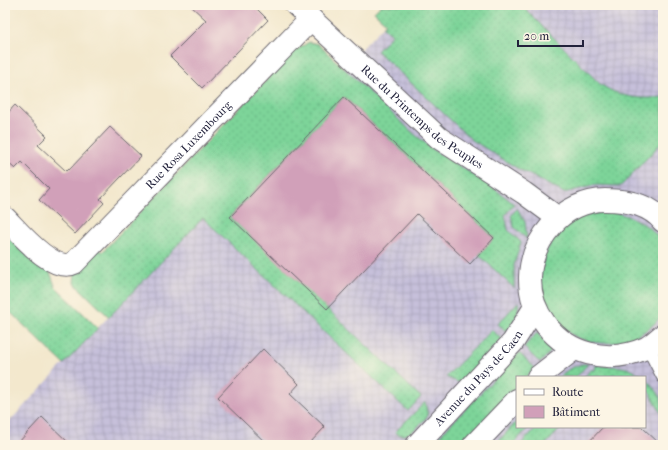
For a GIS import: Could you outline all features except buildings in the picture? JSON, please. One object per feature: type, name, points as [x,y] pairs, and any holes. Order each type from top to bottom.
[{"type":"street","name":"Rue du Printemps des Peuples","points":[[303,12],[438,138],[524,193],[558,218]]},
{"type":"street","name":"Rue Rosa Luxembourg","points":[[5,218],[44,256],[57,264],[64,265],[74,263],[303,12]]},
{"type":"street","points":[[655,341],[624,356],[600,357],[574,349],[550,332],[535,307],[530,279],[532,256],[542,235],[558,218],[577,206],[598,200],[620,200],[648,209],[662,218]]},
{"type":"street","name":"Avenue du Pays de Caen","points":[[417,445],[513,342],[535,307]]},
{"type":"street","points":[[539,376],[574,349]]},
{"type":"street","points":[[474,445],[516,401]]},
{"type":"lane","points":[[655,341],[663,376]]},
{"type":"shaded area","points":[[381,5],[663,5],[663,445],[5,445],[5,426],[386,23],[374,12]]},
{"type":"green space","points":[[381,5],[521,5],[600,84],[622,95],[638,98],[663,97],[663,141],[621,186],[595,185],[564,193],[517,168],[472,140],[377,51],[392,35],[383,27],[386,23],[374,12]]},
{"type":"green space","points":[[309,42],[318,44],[413,133],[435,151],[490,185],[514,204],[505,215],[508,230],[521,242],[514,265],[514,288],[479,255],[494,238],[344,97],[230,217],[421,397],[408,411],[203,218],[109,317],[74,283],[75,272],[98,248],[102,252],[293,52]]},
{"type":"green space","points":[[517,208],[525,222],[527,239],[514,227],[511,216]]},
{"type":"green space","points":[[609,211],[633,218],[647,226],[663,245],[663,311],[656,322],[637,336],[620,342],[602,343],[578,338],[559,325],[547,307],[541,286],[542,265],[550,244],[566,226],[588,214]]},
{"type":"green space","points":[[5,234],[20,248],[49,269],[55,286],[98,328],[64,364],[5,307]]},
{"type":"green space","points":[[519,301],[517,315],[507,332],[498,324]]},
{"type":"green space","points":[[492,330],[502,339],[460,383],[446,377]]},
{"type":"green space","points":[[537,333],[553,349],[540,363],[524,347]]},
{"type":"green space","points":[[519,353],[535,368],[527,376],[516,376],[516,387],[462,445],[431,445]]},
{"type":"green space","points":[[582,364],[588,364],[577,376],[560,376],[569,369]]},
{"type":"green space","points":[[596,365],[620,367],[631,370],[642,376],[616,376],[613,374],[610,376],[585,376],[591,370],[595,370]]},
{"type":"green space","points":[[646,380],[654,387],[659,395],[663,417],[651,394],[646,390]]},
{"type":"green space","points":[[425,402],[428,416],[413,431],[404,435],[400,435],[395,432]]},
{"type":"green space","points":[[516,422],[516,428],[528,428],[512,445],[495,445]]},
{"type":"green space","points":[[536,428],[561,428],[545,445],[520,445]]}]
